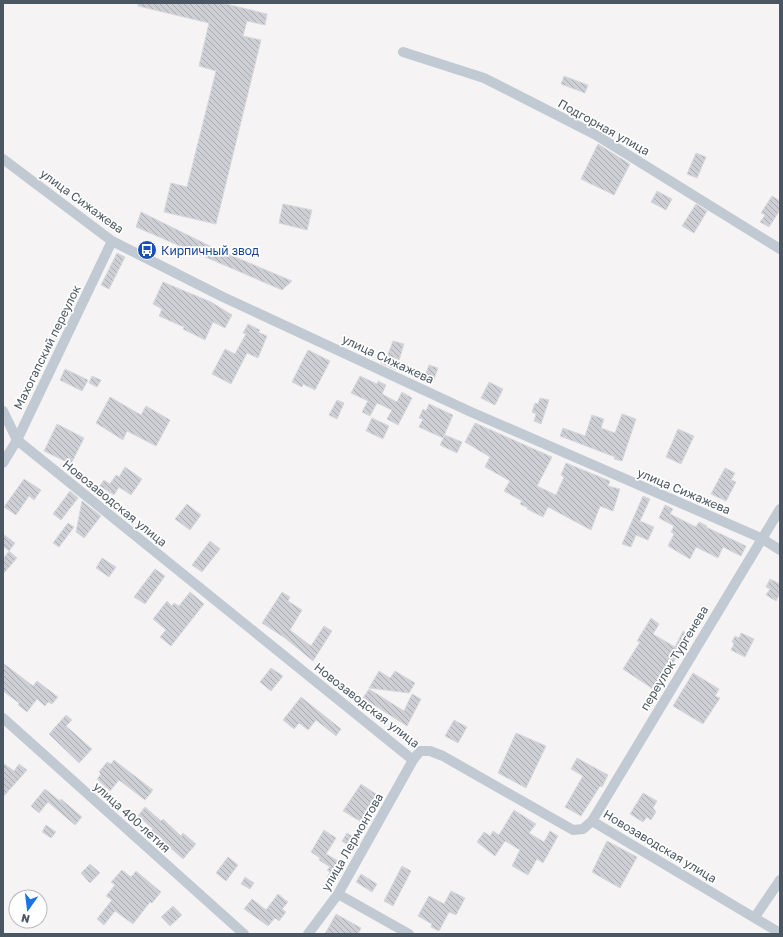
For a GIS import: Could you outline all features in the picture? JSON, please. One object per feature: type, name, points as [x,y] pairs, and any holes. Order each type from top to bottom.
[{"type":"street","name":"Подгорная улица","points":[[403,52],[484,78],[596,135],[780,249]]},
{"type":"street","name":"улица Сижажева","points":[[3,159],[112,241],[223,297],[471,412],[761,538],[780,550]]},
{"type":"street","name":"Махогапский переулок","points":[[3,463],[17,440],[112,241]]},
{"type":"street","name":"Новозаводская улица","points":[[3,411],[17,440],[413,760],[420,752],[430,751],[443,756],[573,830],[583,828],[592,821],[780,933]]},
{"type":"street","name":"переулок Тургенева","points":[[592,821],[761,538],[780,509]]},
{"type":"street","name":"улица 400-летия","points":[[3,718],[244,934]]},
{"type":"street","name":"улица Лермонтова","points":[[308,934],[338,894],[413,760]]},
{"type":"street","points":[[755,917],[780,880]]},
{"type":"street","points":[[338,894],[409,934]]},
{"type":"building","points":[[138,3],[222,3],[267,14],[265,25],[247,21],[243,36],[261,40],[216,224],[164,212],[171,183],[187,187],[216,71],[199,66],[209,23],[138,6]]},
{"type":"building","points":[[564,76],[588,85],[585,93],[561,84]]},
{"type":"building","points":[[598,144],[630,164],[614,195],[581,179]]},
{"type":"building","points":[[696,153],[706,157],[697,178],[687,174]]},
{"type":"building","points":[[657,191],[672,199],[666,210],[651,202]]},
{"type":"building","points":[[772,196],[780,201],[780,210],[769,227],[760,222],[765,215],[761,213]]},
{"type":"building","points":[[283,204],[312,210],[307,230],[279,223]]},
{"type":"building","points":[[696,204],[707,211],[694,233],[682,226]]},
{"type":"building","points":[[141,212],[214,248],[292,281],[282,290],[136,227]]},
{"type":"building","points":[[117,253],[125,257],[109,289],[101,285]]},
{"type":"building","points":[[163,282],[211,302],[232,315],[225,328],[213,322],[205,340],[183,329],[184,327],[159,316],[162,309],[153,304]]},
{"type":"building","points":[[248,324],[260,330],[258,332],[267,336],[258,358],[247,353],[231,384],[212,374],[225,349],[235,354],[246,334],[243,333]]},
{"type":"building","points":[[393,341],[404,344],[396,370],[381,363],[384,356],[387,357]]},
{"type":"building","points":[[308,350],[330,361],[315,390],[303,384],[302,387],[292,382]]},
{"type":"building","points":[[429,365],[438,368],[433,382],[424,379]]},
{"type":"building","points":[[65,369],[88,380],[82,391],[60,380]]},
{"type":"building","points":[[92,376],[101,380],[97,387],[89,383]]},
{"type":"building","points":[[360,376],[377,384],[378,381],[386,385],[382,394],[397,402],[402,392],[412,398],[398,425],[387,419],[392,410],[377,403],[370,416],[362,412],[368,401],[351,393]]},
{"type":"building","points":[[489,382],[503,389],[495,405],[481,398]]},
{"type":"building","points":[[110,397],[141,415],[146,406],[170,420],[156,446],[127,431],[123,440],[96,423]]},
{"type":"building","points":[[540,398],[549,400],[541,424],[534,421],[536,414],[532,412],[535,403],[538,404]]},
{"type":"building","points":[[337,400],[344,403],[337,419],[329,415]]},
{"type":"building","points":[[429,404],[453,415],[443,438],[419,427],[423,419],[419,418],[423,409],[426,411]]},
{"type":"building","points":[[622,414],[636,419],[622,461],[560,436],[563,428],[585,436],[592,415],[604,419],[601,428],[615,433]]},
{"type":"building","points":[[372,418],[389,426],[383,439],[366,431]]},
{"type":"building","points":[[475,423],[552,457],[537,486],[556,495],[564,477],[561,475],[566,463],[610,481],[608,486],[620,489],[613,511],[600,506],[591,530],[548,507],[543,517],[527,509],[528,508],[520,504],[522,501],[504,491],[510,481],[485,467],[490,457],[465,442]]},
{"type":"building","points":[[57,424],[84,438],[71,464],[44,451]]},
{"type":"building","points":[[678,429],[694,436],[681,464],[666,457]]},
{"type":"building","points":[[445,435],[462,442],[457,453],[440,445]]},
{"type":"building","points":[[125,467],[142,479],[131,495],[119,487],[114,495],[100,486],[104,480],[110,484],[116,475],[119,477]]},
{"type":"building","points":[[725,468],[735,473],[731,480],[736,482],[726,501],[711,494]]},
{"type":"building","points":[[24,479],[41,490],[34,500],[29,496],[16,515],[4,507]]},
{"type":"building","points":[[70,491],[78,498],[61,520],[53,514]]},
{"type":"building","points":[[643,496],[650,499],[640,521],[654,527],[648,540],[636,535],[631,547],[622,544]]},
{"type":"building","points":[[82,501],[101,516],[84,538],[76,532]]},
{"type":"building","points":[[187,504],[201,515],[190,530],[175,519]]},
{"type":"building","points":[[665,505],[673,509],[670,514],[696,527],[699,522],[707,526],[706,527],[746,546],[741,556],[723,547],[718,558],[696,547],[690,559],[668,546],[674,534],[671,532],[674,526],[659,518]]},
{"type":"building","points":[[68,523],[74,527],[59,547],[53,543]]},
{"type":"building","points":[[3,534],[15,543],[9,551],[3,546]]},
{"type":"building","points":[[210,541],[220,549],[202,572],[192,565]]},
{"type":"building","points":[[9,551],[17,558],[3,574],[3,559]]},
{"type":"building","points":[[102,558],[116,567],[109,577],[96,568]]},
{"type":"building","points":[[155,569],[165,576],[145,604],[134,597]]},
{"type":"building","points":[[770,579],[780,584],[780,593],[776,601],[766,595],[770,589],[766,587]]},
{"type":"building","points":[[190,592],[204,604],[171,646],[160,637],[166,630],[153,619],[167,601],[172,606],[174,603],[179,606]]},
{"type":"building","points":[[282,592],[290,597],[288,601],[302,610],[290,630],[311,646],[324,626],[332,631],[313,661],[285,638],[262,623]]},
{"type":"building","points":[[651,618],[659,624],[653,634],[675,647],[683,631],[690,635],[656,691],[623,669],[640,642],[637,641]]},
{"type":"building","points":[[741,633],[754,639],[745,657],[731,650],[734,644],[732,642],[735,636],[739,638]]},
{"type":"building","points":[[3,663],[33,686],[37,681],[58,697],[52,704],[48,702],[45,706],[37,699],[27,712],[18,705],[19,703],[3,691]]},
{"type":"building","points":[[271,668],[283,676],[271,691],[260,682]]},
{"type":"building","points":[[379,671],[390,678],[395,671],[415,683],[409,693],[369,688]]},
{"type":"building","points":[[693,673],[719,689],[715,696],[720,698],[703,724],[673,706]]},
{"type":"building","points":[[369,689],[404,711],[412,694],[421,699],[407,726],[363,698]]},
{"type":"building","points":[[301,697],[341,729],[336,736],[316,720],[308,730],[299,723],[294,729],[283,720]]},
{"type":"building","points":[[66,715],[72,720],[66,726],[92,749],[79,763],[49,734]]},
{"type":"building","points":[[454,720],[467,727],[458,743],[445,736]]},
{"type":"building","points":[[516,733],[546,746],[526,788],[498,773]]},
{"type":"building","points":[[577,758],[608,775],[602,787],[600,786],[581,816],[565,807],[583,776],[571,769]]},
{"type":"building","points":[[114,760],[153,790],[145,800],[119,780],[110,791],[97,779],[101,774],[99,772],[107,762],[111,764]]},
{"type":"building","points":[[3,763],[14,771],[19,764],[27,770],[3,797]]},
{"type":"building","points":[[361,784],[382,798],[365,824],[343,811]]},
{"type":"building","points":[[45,789],[60,801],[61,799],[82,817],[75,825],[48,802],[39,813],[31,806]]},
{"type":"building","points":[[643,793],[657,801],[653,808],[656,812],[651,820],[647,817],[643,822],[630,814]]},
{"type":"building","points":[[145,807],[161,821],[163,819],[181,836],[183,833],[196,844],[183,859],[151,831],[153,829],[138,816]]},
{"type":"building","points":[[514,810],[536,824],[529,833],[544,842],[550,831],[558,836],[543,863],[537,859],[528,875],[512,866],[520,850],[505,841],[495,856],[477,842],[484,832],[490,836],[493,831],[499,835]]},
{"type":"building","points":[[46,825],[56,832],[51,838],[42,832]]},
{"type":"building","points":[[324,830],[336,838],[326,854],[344,864],[333,882],[327,878],[330,872],[327,870],[330,867],[319,860],[320,858],[311,852]]},
{"type":"building","points":[[347,833],[356,839],[351,847],[342,841]]},
{"type":"building","points":[[607,841],[637,857],[620,888],[592,872]]},
{"type":"building","points":[[228,857],[238,865],[226,881],[216,873]]},
{"type":"building","points":[[90,864],[100,873],[90,883],[81,873]]},
{"type":"building","points":[[402,866],[411,871],[393,906],[384,901]]},
{"type":"building","points":[[122,870],[131,877],[136,871],[161,892],[152,903],[150,902],[133,924],[115,911],[104,925],[97,919],[112,900],[106,896],[115,885],[111,882]]},
{"type":"building","points":[[361,874],[377,884],[372,892],[356,882]]},
{"type":"building","points":[[245,877],[254,883],[250,889],[241,884]]},
{"type":"building","points":[[451,891],[465,898],[456,915],[449,912],[439,931],[431,927],[432,924],[418,916],[429,896],[444,904]]},
{"type":"building","points":[[278,894],[288,902],[282,909],[286,912],[279,921],[275,918],[268,926],[244,909],[252,899],[266,910]]},
{"type":"building","points":[[173,906],[182,915],[170,926],[161,917]]},
{"type":"building","points":[[336,914],[361,928],[358,934],[325,934]]},
{"type":"place","name":"Кирпичный звод","points":[[147,250]]}]
